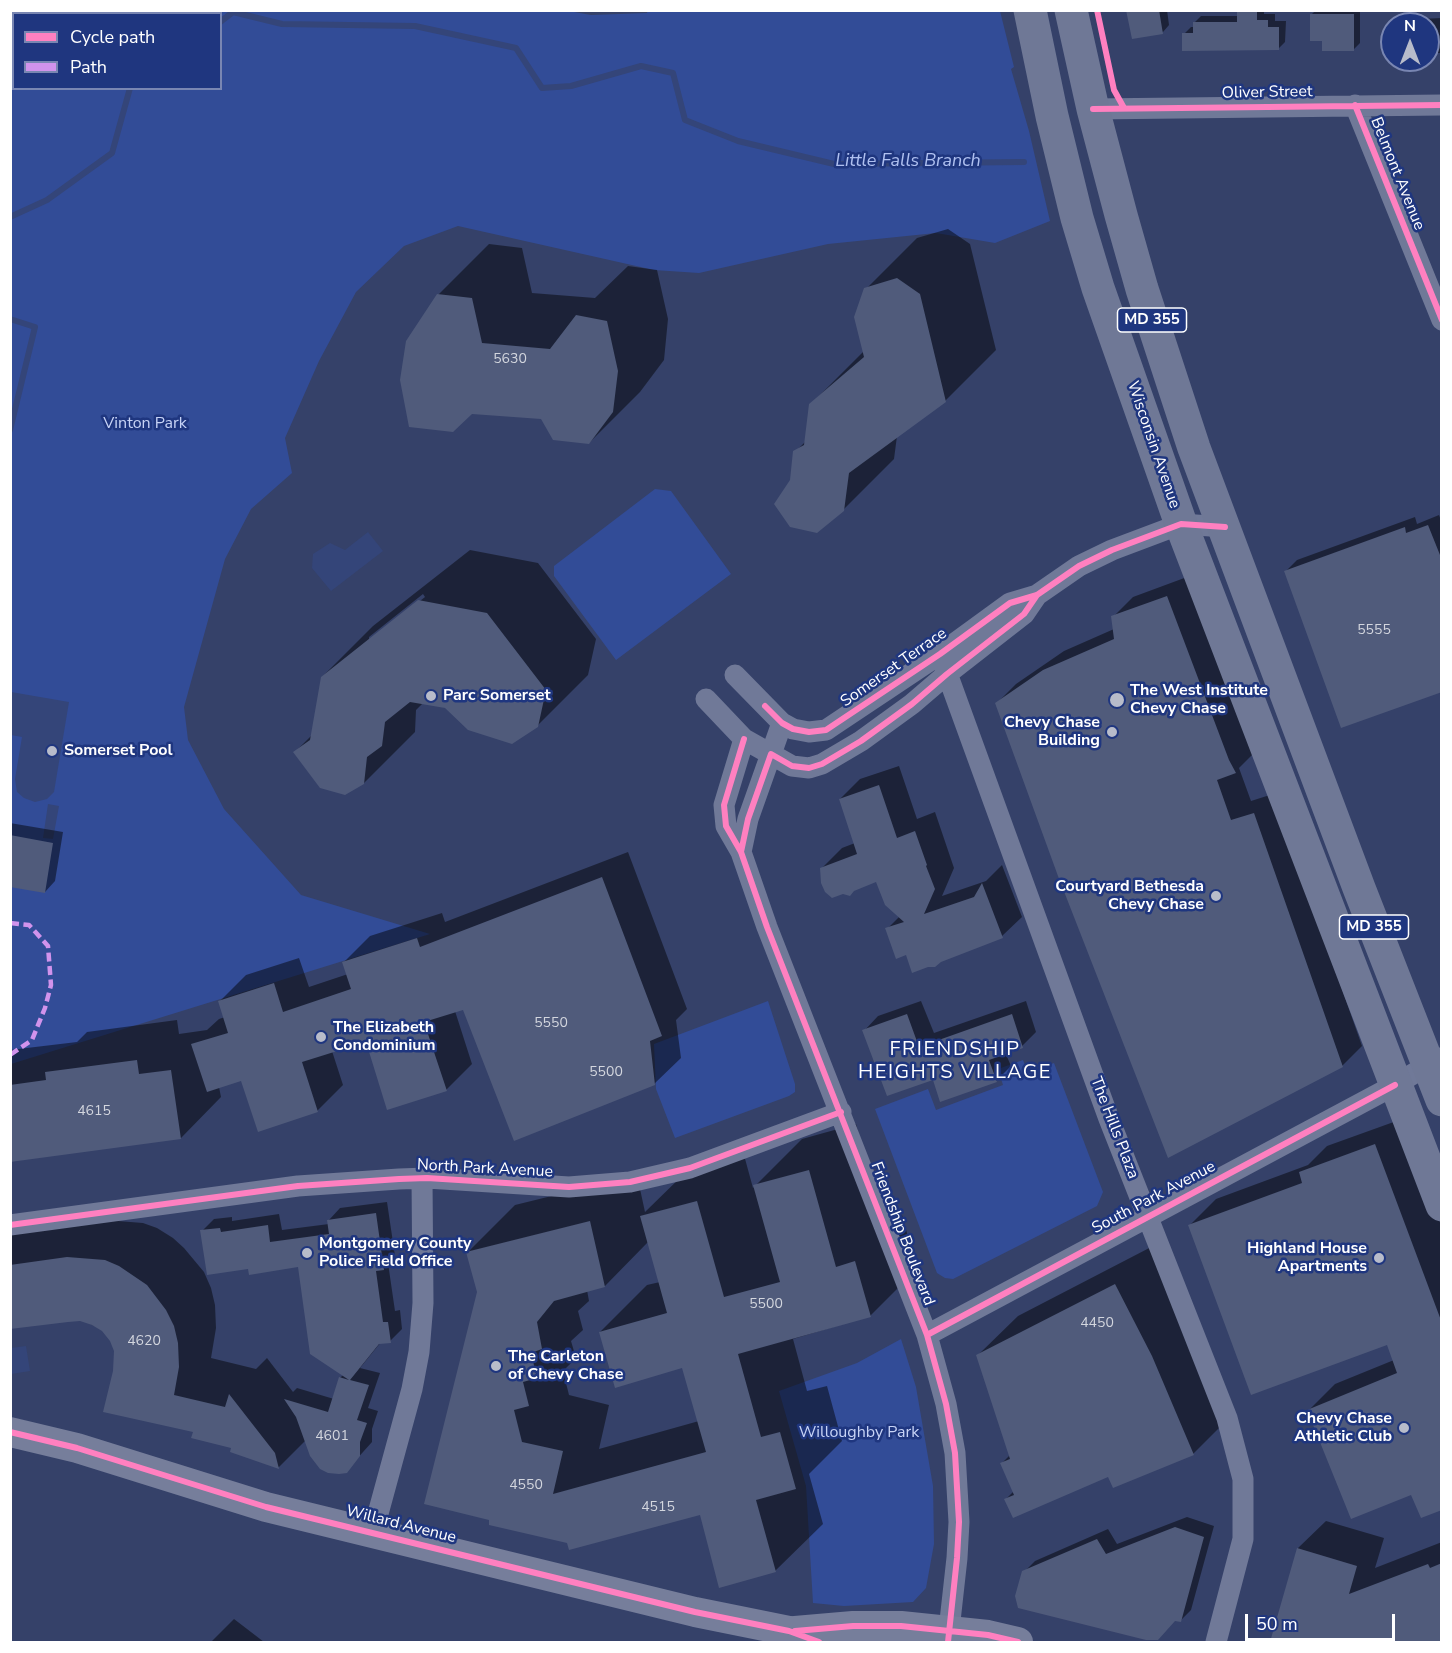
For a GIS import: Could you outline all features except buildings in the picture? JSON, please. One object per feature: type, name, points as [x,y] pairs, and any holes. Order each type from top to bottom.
[{"type":"main road","name":"Wisconsin Avenue","points":[[1030,10],[1052,116],[1077,218],[1098,288],[1181,524],[1442,1205]]},
{"type":"main road","name":"MD 355","points":[[1071,10],[1093,109],[1142,290],[1194,448],[1225,527],[1249,598],[1435,1061],[1442,1100]]},
{"type":"street","name":"Belmont Avenue","points":[[1355,105],[1442,320]]},
{"type":"street","name":"Oliver Street","points":[[1093,109],[1442,105]]},
{"type":"street","name":"Somerset Terrace","points":[[735,675],[782,723],[793,729],[809,732],[826,730],[940,654],[1010,603],[1037,595],[1079,566],[1112,550],[1181,524],[1225,527]]},
{"type":"street","name":"Somerset Terrace","points":[[706,699],[744,739],[792,766],[800,768],[822,764],[878,729],[912,704],[1024,614],[1037,595]]},
{"type":"street","name":"The Hills Plaza","points":[[940,654],[1109,1119],[1227,1418],[1243,1479],[1243,1539],[1216,1642]]},
{"type":"street","points":[[741,852],[748,819],[782,723]]},
{"type":"street","name":"Friendship Boulevard","points":[[744,739],[724,805],[726,826],[741,852],[767,927],[927,1335],[946,1404],[957,1480],[959,1541],[949,1636]]},
{"type":"street","name":"South Park Avenue","points":[[927,1335],[1395,1085],[1435,1061]]},
{"type":"street","name":"North Park Avenue","points":[[10,1225],[298,1186],[422,1178],[568,1187],[630,1182],[690,1168],[841,1112]]},
{"type":"street","points":[[373,1532],[420,1352],[423,1303],[422,1178]]},
{"type":"street","name":"Willard Avenue","points":[[10,1432],[76,1448],[234,1498],[695,1612],[789,1631],[819,1642]]},
{"type":"street","name":"Willard Avenue","points":[[789,1631],[853,1626],[901,1626],[949,1636],[988,1635],[1018,1642]]},
{"type":"green space","name":"Vinton Park","points":[[563,10],[591,15],[647,13],[648,10],[1000,11],[1014,67],[1011,69],[1029,131],[1050,221],[995,243],[936,233],[828,244],[699,273],[654,270],[458,226],[404,246],[356,292],[319,361],[285,438],[292,473],[251,509],[225,559],[184,707],[188,740],[224,809],[301,895],[430,934],[11,1064],[11,11]]},
{"type":"green space","points":[[655,489],[671,491],[731,574],[616,660],[554,576],[554,566]]},
{"type":"green space","points":[[768,1001],[795,1084],[795,1092],[675,1138],[656,1089],[654,1044]]},
{"type":"green space","points":[[1023,1060],[1028,1073],[1054,1063],[1103,1192],[1097,1206],[953,1279],[945,1278],[937,1273],[875,1109],[928,1089],[936,1110],[1003,1085],[998,1069]]},
{"type":"green space","name":"Willoughby Park","points":[[901,1339],[916,1387],[933,1486],[934,1544],[926,1588],[913,1602],[844,1606],[813,1603],[806,1486],[779,1391],[857,1363]]},
{"type":"shaded area","points":[[368,532],[383,551],[331,591],[312,568],[313,554],[330,543],[345,550]]},
{"type":"shaded area","points":[[11,692],[69,702],[54,792],[47,799],[35,802],[24,798],[17,792],[15,779],[22,737],[11,735]]},
{"type":"shaded area","points":[[48,804],[59,806],[53,839],[43,838]]},
{"type":"shaded area","points":[[26,1346],[30,1371],[11,1374],[11,1348]]},
{"type":"waterway","name":"Little Falls Branch","points":[[222,20],[233,12],[282,24],[415,26],[516,48],[542,88],[571,86],[641,66],[673,73],[685,120],[738,141],[834,164],[1024,162]]},
{"type":"waterway","name":"Little Falls Branch","points":[[10,217],[47,200],[112,153],[129,90]]},
{"type":"waterway","name":"Little Falls Branch","points":[[10,319],[35,327],[10,430]]},
{"type":"marked path","points":[[10,923],[29,925],[48,946],[51,985],[45,1008],[32,1040],[10,1055]]},
{"type":"cycle path","points":[[1097,10],[1114,90],[1124,108]]},
{"type":"cycle path","points":[[1355,105],[1442,320]]},
{"type":"cycle path","points":[[1093,109],[1442,105]]},
{"type":"cycle path","points":[[765,706],[782,723],[793,729],[809,732],[826,730],[940,654],[1010,603],[1037,595],[1079,566],[1112,550],[1181,524],[1225,527]]},
{"type":"cycle path","points":[[741,852],[748,819],[771,754],[792,766],[809,768],[822,764],[861,741],[912,704],[1024,614],[1037,595]]},
{"type":"cycle path","points":[[744,739],[724,805],[726,826],[741,852],[767,927],[927,1335],[946,1404],[955,1453],[959,1522],[948,1642]]},
{"type":"cycle path","points":[[927,1335],[1395,1085]]},
{"type":"cycle path","points":[[10,1225],[298,1186],[427,1178],[569,1187],[630,1182],[690,1168],[841,1112]]},
{"type":"cycle path","points":[[10,1432],[77,1448],[266,1507],[695,1612],[789,1631],[819,1642]]},
{"type":"cycle path","points":[[795,1631],[853,1626],[901,1626],[988,1635],[1018,1642]]},
{"type":"place","name":"Parc Somerset","points":[[431,696]]},
{"type":"place","name":"The West Institute Chevy Chase","points":[[1117,700]]},
{"type":"place","name":"Chevy Chase Building","points":[[1112,732]]},
{"type":"place","name":"Somerset Pool","points":[[52,751]]},
{"type":"place","name":"Courtyard Bethesda Chevy Chase","points":[[1216,896]]},
{"type":"place","name":"The Elizabeth Condominium","points":[[321,1037]]},
{"type":"place","name":"Montgomery County Police Field Office","points":[[307,1253]]},
{"type":"place","name":"Highland House Apartments","points":[[1379,1258]]},
{"type":"place","name":"The Carleton of Chevy Chase","points":[[496,1366]]},
{"type":"place","name":"Chevy Chase Athletic Club","points":[[1404,1428]]},
{"type":"district","name":"FRIENDSHIP HEIGHTS VILLAGE","points":[[955,1062]]}]
